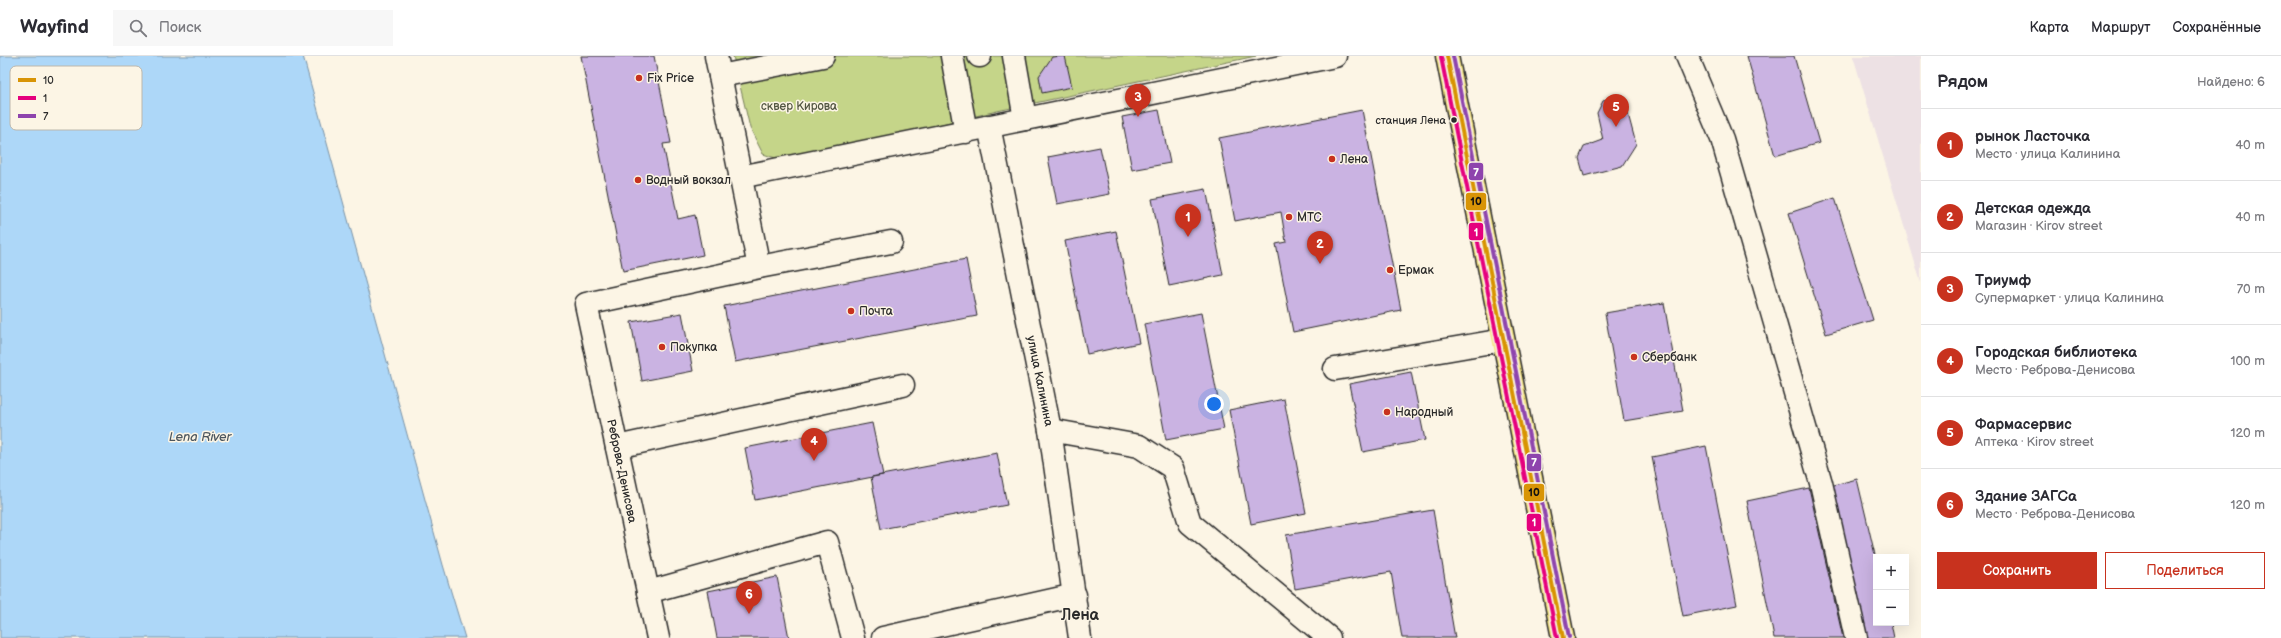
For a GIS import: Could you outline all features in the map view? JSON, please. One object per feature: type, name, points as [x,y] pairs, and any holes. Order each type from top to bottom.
[{"type":"main road","points":[[1447,56],[1563,638]]},
{"type":"street","points":[[823,56],[718,66],[759,267],[891,242]]},
{"type":"street","points":[[952,56],[966,132]]},
{"type":"street","points":[[1014,56],[1025,118]]},
{"type":"street","points":[[740,177],[1335,56]]},
{"type":"street","points":[[1687,56],[1722,139],[1821,483],[1856,638]]},
{"type":"street","name":"улица Калинина","points":[[989,126],[1050,430],[1080,638]]},
{"type":"street","name":"Реброва-Денисова","points":[[658,638],[586,304],[759,267]]},
{"type":"street","points":[[1335,369],[1503,340]]},
{"type":"street","points":[[617,447],[903,385]]},
{"type":"street","points":[[1050,430],[1139,446],[1173,468],[1190,523],[1330,638]]},
{"type":"street","points":[[648,592],[827,542],[853,638]]},
{"type":"street","points":[[883,638],[1075,595]]},
{"type":"shaded area","points":[[1853,56],[1921,56],[1921,283]]},
{"type":"green space","name":"сквер Кирова","points":[[733,56],[1256,56],[997,111],[785,161],[763,154],[750,128]]},
{"type":"water","name":"Lena River","points":[[0,56],[303,56],[443,565],[465,638],[0,638]]},
{"type":"building","name":"Водный вокзал","points":[[581,56],[654,56],[671,143],[663,144],[678,219],[695,215],[703,255],[623,271]]},
{"type":"building","points":[[1065,56],[1072,87],[1042,93],[1039,76],[1052,57]]},
{"type":"building","points":[[1747,56],[1794,56],[1819,143],[1775,156]]},
{"type":"building","points":[[1623,95],[1636,144],[1622,166],[1584,176],[1579,158],[1584,147],[1603,140],[1597,113],[1603,101]]},
{"type":"building","points":[[1159,110],[1170,163],[1132,170],[1122,117]]},
{"type":"building","points":[[1362,110],[1401,310],[1293,332],[1276,244],[1286,242],[1281,212],[1235,221],[1219,138]]},
{"type":"building","points":[[1100,147],[1110,194],[1057,204],[1048,157]]},
{"type":"building","points":[[1206,189],[1223,275],[1169,286],[1152,199]]},
{"type":"building","points":[[1835,198],[1873,320],[1826,334],[1789,213]]},
{"type":"building","points":[[1116,231],[1139,343],[1087,354],[1065,241]]},
{"type":"building","name":"Почта","points":[[966,259],[977,316],[735,362],[724,306]]},
{"type":"building","points":[[1664,303],[1683,411],[1624,421],[1605,313]]},
{"type":"building","name":"Покупка","points":[[682,313],[693,371],[642,381],[631,322]]},
{"type":"building","points":[[1201,313],[1224,429],[1166,440],[1144,324]]},
{"type":"building","name":"Народный","points":[[1411,372],[1425,440],[1363,452],[1349,384]]},
{"type":"building","points":[[1284,399],[1306,513],[1251,524],[1229,410]]},
{"type":"building","points":[[872,423],[883,475],[755,500],[745,448]]},
{"type":"building","points":[[1706,446],[1737,605],[1683,616],[1652,457]]},
{"type":"building","points":[[997,453],[1007,505],[881,529],[871,477]]},
{"type":"building","points":[[1857,479],[1875,554],[1873,554],[1873,626],[1892,626],[1894,638],[1866,638],[1830,486]]},
{"type":"building","points":[[1809,488],[1843,638],[1774,638],[1747,501]]},
{"type":"building","points":[[1433,510],[1455,638],[1402,638],[1391,572],[1295,589],[1286,535]]},
{"type":"building","points":[[777,577],[789,638],[717,638],[708,591]]},
{"type":"transit line","name":"10","points":[[1447,56],[1563,638]]},
{"type":"transit line","name":"7","points":[[1453,56],[1569,637]]},
{"type":"transit line","name":"1","points":[[1441,57],[1557,638]]},
{"type":"place","name":"Fix Price","points":[[639,78]]},
{"type":"place","name":"Триумф","points":[[1138,117]]},
{"type":"place","name":"станция Лена","points":[[1454,120]]},
{"type":"place","name":"Фармасервис","points":[[1616,127]]},
{"type":"place","name":"Лена","points":[[1332,159]]},
{"type":"place","name":"Водный вокзал","points":[[638,180]]},
{"type":"place","name":"МТС","points":[[1289,217]]},
{"type":"place","name":"рынок Ласточка","points":[[1188,237]]},
{"type":"place","name":"Детская одежда","points":[[1320,264]]},
{"type":"place","name":"Ермак","points":[[1390,270]]},
{"type":"place","name":"Почта","points":[[851,311]]},
{"type":"place","name":"Покупка","points":[[662,347]]},
{"type":"place","name":"Сбербанк","points":[[1634,357]]},
{"type":"place","name":"Народный","points":[[1387,412]]},
{"type":"place","name":"Городская библиотека","points":[[814,461]]},
{"type":"place","name":"Здание ЗАГСа","points":[[749,614]]},
{"type":"district","name":"Лена","points":[[1080,614]]}]
